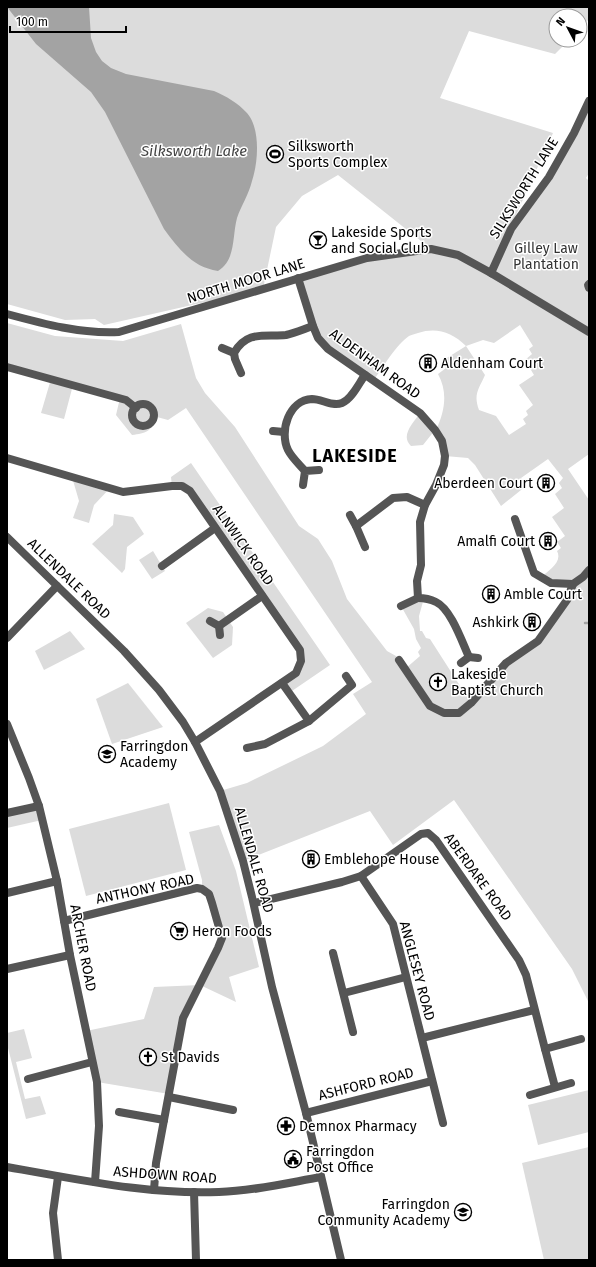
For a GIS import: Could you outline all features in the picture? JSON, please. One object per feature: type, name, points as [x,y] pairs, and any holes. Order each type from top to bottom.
[{"type":"street","name":"SILKSWORTH LANE","points":[[491,272],[512,229],[549,177],[574,133],[589,101]]},
{"type":"street","name":"NORTH MOOR LANE","points":[[7,314],[59,328],[106,333],[119,332],[366,258],[431,249],[458,255],[491,272]]},
{"type":"street","points":[[491,272],[589,332]]},
{"type":"street","name":"ALDENHAM ROAD","points":[[298,278],[318,338],[328,349],[420,413],[429,422],[442,441],[445,456],[444,465],[436,485],[425,505]]},
{"type":"street","points":[[589,284],[589,288]]},
{"type":"street","points":[[241,374],[234,353],[238,346],[252,337],[289,334],[313,326]]},
{"type":"street","points":[[222,348],[234,353]]},
{"type":"street","points":[[7,367],[126,400],[136,408]]},
{"type":"street","points":[[303,485],[305,471],[288,450],[284,437],[287,420],[301,402],[313,399],[333,404],[343,403],[348,399],[365,375]]},
{"type":"street","points":[[273,431],[284,432]]},
{"type":"street","name":"ALNWICK ROAD","points":[[7,458],[123,492],[172,486],[182,486],[190,491],[300,650],[301,661],[296,673],[195,742]]},
{"type":"street","points":[[305,471],[319,470]]},
{"type":"street","points":[[356,526],[393,498],[407,497],[425,505],[420,522],[421,565],[417,581],[418,598]]},
{"type":"street","points":[[350,515],[365,547]]},
{"type":"street","points":[[515,520],[534,573],[551,583],[573,584]]},
{"type":"street","points":[[162,566],[215,528]]},
{"type":"street","name":"ALLENDALE ROAD","points":[[7,537],[124,651],[159,690],[183,722],[220,791],[243,861],[272,987],[306,1113],[341,1260]]},
{"type":"street","points":[[399,660],[430,706],[444,713],[459,712],[471,703],[506,663],[538,642],[567,600],[573,584],[583,577],[589,570]]},
{"type":"street","points":[[7,638],[57,586]]},
{"type":"street","points":[[220,626],[262,596]]},
{"type":"street","points":[[401,606],[418,598],[435,601],[443,607],[448,614],[469,657]]},
{"type":"street","points":[[210,621],[220,626]]},
{"type":"street","points":[[220,626],[220,635]]},
{"type":"street","points":[[461,664],[469,657],[478,658]]},
{"type":"street","points":[[247,748],[265,744],[309,721],[352,685],[346,676]]},
{"type":"street","points":[[282,683],[309,721]]},
{"type":"street","name":"ARCHER ROAD","points":[[7,724],[39,806],[56,881],[97,1082],[99,1126],[94,1182]]},
{"type":"street","points":[[7,813],[39,806]]},
{"type":"street","name":"ABERDARE ROAD","points":[[254,904],[361,876],[421,834],[428,834],[436,840],[520,960],[526,975],[555,1088]]},
{"type":"street","name":"ANGLESEY ROAD","points":[[361,876],[393,924],[443,1123]]},
{"type":"street","points":[[7,893],[56,881]]},
{"type":"street","name":"ANTHONY ROAD","points":[[64,920],[197,888],[202,889],[209,894],[222,938],[183,1018],[156,1163],[154,1190]]},
{"type":"street","points":[[333,953],[353,1032]]},
{"type":"street","points":[[7,969],[70,955]]},
{"type":"street","points":[[344,993],[406,978]]},
{"type":"street","points":[[422,1038],[534,1010]]},
{"type":"street","points":[[545,1049],[581,1040]]},
{"type":"street","points":[[28,1079],[92,1062]]},
{"type":"street","name":"ASHFORD ROAD","points":[[306,1113],[432,1081]]},
{"type":"street","points":[[530,1095],[571,1084]]},
{"type":"street","points":[[169,1097],[233,1110]]},
{"type":"street","points":[[119,1112],[164,1120]]},
{"type":"street","name":"ASHDOWN ROAD","points":[[7,1167],[94,1182],[154,1190],[194,1192],[219,1192],[264,1187],[321,1177]]},
{"type":"street","points":[[58,1176],[53,1213],[58,1260]]},
{"type":"street","points":[[194,1192],[196,1260]]},
{"type":"green space","name":"Gilley Law Plantation","points":[[7,7],[589,7],[588,20],[588,8],[548,8],[548,48],[561,48],[555,54],[469,31],[440,98],[553,133],[498,255],[549,177],[589,103],[589,173],[586,178],[589,181],[589,454],[568,469],[589,500],[589,1003],[572,969],[454,800],[393,845],[370,811],[243,861],[220,791],[247,783],[323,746],[366,714],[353,694],[372,682],[186,408],[168,420],[157,417],[153,426],[148,431],[132,435],[116,415],[120,398],[73,385],[64,419],[41,413],[51,379],[7,367],[7,323],[55,336],[123,341],[181,324],[196,378],[205,393],[235,427],[299,526],[318,539],[332,561],[347,599],[387,651],[396,656],[405,669],[420,656],[418,652],[421,648],[416,639],[414,629],[401,606],[424,598],[419,616],[420,631],[422,631],[426,638],[430,639],[471,703],[506,663],[538,641],[573,584],[541,577],[554,566],[558,559],[557,551],[561,548],[557,542],[565,536],[552,517],[564,508],[555,494],[562,488],[559,483],[563,478],[548,459],[521,478],[526,486],[501,506],[475,465],[468,458],[445,456],[435,430],[423,445],[411,446],[408,442],[407,434],[411,425],[420,413],[436,430],[442,416],[444,402],[443,388],[438,374],[446,368],[442,361],[466,346],[455,337],[444,332],[425,331],[411,335],[395,350],[374,380],[318,338],[298,278],[367,258],[431,249],[338,175],[302,196],[276,227],[263,289],[104,325],[95,319],[65,320],[7,304]],"holes":[[[520,325],[533,346],[529,349],[532,354],[525,360],[534,375],[519,385],[533,405],[526,411],[528,415],[523,419],[526,424],[509,435],[496,416],[479,410],[477,404],[478,392],[485,375],[466,346],[483,340],[494,343]]]},
{"type":"green space","points":[[191,463],[330,665],[289,693],[282,683],[296,673],[300,650],[190,491],[172,486],[171,477]]},
{"type":"green space","points":[[72,477],[110,488],[94,505],[89,523],[73,518],[79,501]]},
{"type":"green space","points":[[114,514],[133,517],[144,534],[127,547],[125,569],[122,573],[92,544],[113,525]]},
{"type":"green space","points":[[153,551],[165,571],[152,579],[139,560]]},
{"type":"green space","points":[[208,608],[223,612],[233,627],[232,645],[213,658],[186,623]]},
{"type":"green space","points":[[70,631],[85,649],[44,670],[35,651]]},
{"type":"green space","points":[[128,683],[163,727],[112,744],[96,699]]},
{"type":"green space","points":[[169,803],[186,870],[86,896],[69,829]]},
{"type":"green space","points":[[39,806],[42,820],[7,828],[7,813]]},
{"type":"green space","points":[[219,825],[236,871],[259,967],[229,977],[236,1002],[200,985],[221,938],[212,903],[202,889],[202,880],[189,832]]},
{"type":"green space","points":[[200,985],[183,1018],[169,1094],[97,1082],[86,1031],[144,1019],[154,987]]},
{"type":"green space","points":[[24,1029],[32,1058],[16,1062],[25,1099],[40,1096],[46,1114],[26,1119],[7,1044],[7,1033]]},
{"type":"green space","points":[[589,1090],[589,1132],[538,1145],[528,1105]]},
{"type":"green space","points":[[589,1147],[589,1260],[544,1260],[522,1163]]},
{"type":"water","name":"Silksworth Lake","points":[[7,7],[89,7],[91,38],[96,52],[102,61],[111,68],[126,74],[214,91],[232,100],[247,113],[255,128],[257,146],[256,165],[251,186],[235,225],[231,254],[228,261],[218,271],[201,266],[193,261],[175,243],[164,229],[105,112],[91,92],[36,44]]},
{"type":"place","name":"Silksworth Sports Complex","points":[[275,154]]},
{"type":"place","name":"Lakeside Sports and Social Club","points":[[318,240]]},
{"type":"place","name":"Aldenham Court","points":[[428,363]]},
{"type":"place","name":"Aberdeen Court","points":[[546,483]]},
{"type":"place","name":"Amalfi Court","points":[[548,541]]},
{"type":"place","name":"Amble Court","points":[[491,594]]},
{"type":"place","name":"Ashkirk","points":[[532,622]]},
{"type":"place","name":"Lakeside Baptist Church","points":[[438,682]]},
{"type":"place","name":"Farringdon Academy","points":[[107,754]]},
{"type":"place","name":"Emblehope House","points":[[311,859]]},
{"type":"place","name":"Heron Foods","points":[[179,931]]},
{"type":"place","name":"St Davids","points":[[148,1057]]},
{"type":"place","name":"Demnox Pharmacy","points":[[286,1126]]},
{"type":"place","name":"Farringdon Post Office","points":[[293,1159]]},
{"type":"place","name":"Farringdon Community Academy","points":[[463,1212]]},
{"type":"district","name":"LAKESIDE","points":[[355,456]]}]
